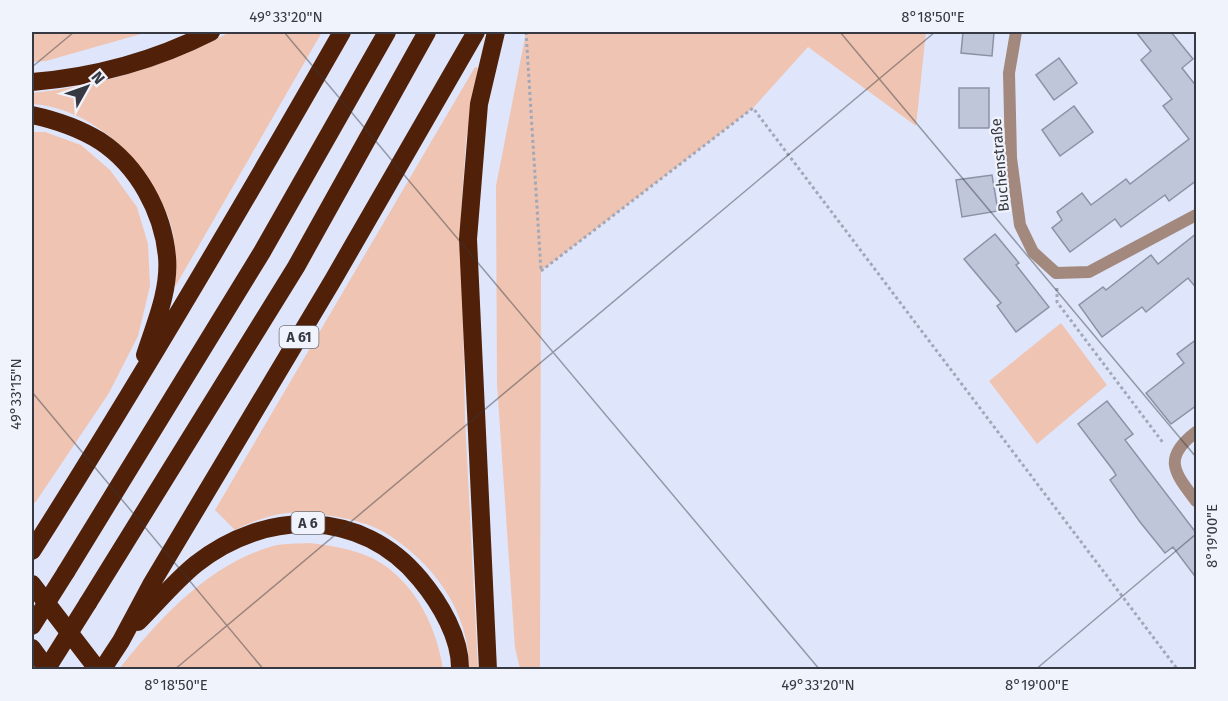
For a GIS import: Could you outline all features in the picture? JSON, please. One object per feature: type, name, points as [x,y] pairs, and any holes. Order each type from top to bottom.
[{"type":"highway","points":[[32,82],[117,69],[189,43],[211,32]]},
{"type":"highway","points":[[32,551],[234,222],[342,32]]},
{"type":"highway","points":[[32,626],[262,252],[387,32]]},
{"type":"highway","name":"A 61","points":[[47,669],[296,267],[427,32]]},
{"type":"highway","name":"A 61","points":[[121,641],[152,583],[333,280],[476,32]]},
{"type":"highway","points":[[488,669],[468,238],[479,104],[496,32]]},
{"type":"highway","points":[[32,115],[57,120],[100,141],[141,182],[152,200],[160,221],[167,258],[165,287],[136,384]]},
{"type":"highway","name":"A 6","points":[[121,641],[196,564],[222,547],[249,533],[278,525],[304,523],[333,526],[356,532],[376,541],[398,557],[432,593],[444,613],[453,636],[460,669]]},
{"type":"highway","points":[[32,584],[98,669]]},
{"type":"highway","points":[[102,669],[121,641]]},
{"type":"highway","points":[[32,648],[47,669]]},
{"type":"street","name":"Buchenstraße","points":[[1016,32],[1010,73],[1011,158],[1020,225],[1033,252],[1056,273]]},
{"type":"street","points":[[1056,273],[1089,272],[1197,215]]},
{"type":"street","points":[[1197,432],[1182,443],[1174,458],[1177,476],[1197,501]]},
{"type":"path","points":[[526,32],[541,271],[753,108],[1178,669]]},
{"type":"path","points":[[1056,273],[1057,302],[1174,458]]},
{"type":"shaded area","points":[[32,32],[148,32],[46,61],[32,62]]},
{"type":"shaded area","points":[[230,32],[322,32],[175,287],[172,227],[160,198],[148,178],[116,142],[97,127],[55,108],[32,104],[32,93],[83,85],[134,72],[207,44]]},
{"type":"shaded area","points":[[526,32],[926,32],[916,126],[808,47],[753,108],[541,271],[540,670],[520,669],[515,648],[497,384],[496,186]]},
{"type":"shaded area","points":[[475,67],[478,68],[466,140],[461,213],[465,420],[478,669],[469,669],[468,648],[463,628],[445,590],[418,558],[384,532],[351,520],[297,513],[267,517],[235,530],[215,510]]},
{"type":"shaded area","points":[[32,132],[45,132],[81,145],[110,170],[137,207],[148,244],[150,286],[138,336],[109,393],[35,503],[32,500]]},
{"type":"shaded area","points":[[1061,323],[1107,385],[1037,444],[989,381]]},
{"type":"shaded area","points":[[310,543],[356,552],[381,563],[394,573],[415,596],[423,610],[436,639],[443,669],[119,669],[169,613],[187,596],[227,566],[273,546]]},
{"type":"building","points":[[963,32],[994,32],[992,56],[961,53]]},
{"type":"building","points":[[1136,32],[1171,32],[1193,59],[1182,68],[1197,87],[1197,180],[1169,201],[1165,195],[1121,227],[1115,219],[1070,252],[1052,228],[1062,220],[1057,212],[1082,193],[1091,205],[1126,179],[1130,184],[1189,139],[1163,106],[1172,99],[1141,60],[1151,51]]},
{"type":"building","points":[[1059,58],[1077,83],[1054,100],[1036,75]]},
{"type":"building","points":[[959,88],[989,88],[989,128],[959,128]]},
{"type":"building","points":[[1074,106],[1093,132],[1060,156],[1042,130]]},
{"type":"building","points":[[992,175],[998,211],[962,217],[956,180]]},
{"type":"building","points":[[1197,233],[1197,289],[1188,278],[1146,312],[1142,307],[1102,337],[1079,305],[1103,287],[1106,290],[1151,255],[1158,264]]},
{"type":"building","points":[[995,234],[1019,263],[1016,265],[1049,307],[1016,332],[997,306],[1001,303],[964,259]]},
{"type":"building","points":[[1197,339],[1197,405],[1171,424],[1146,393],[1184,363],[1177,354]]},
{"type":"building","points":[[1107,401],[1133,434],[1125,440],[1197,534],[1197,579],[1173,547],[1165,553],[1140,522],[1110,480],[1116,475],[1113,470],[1078,424]]}]
